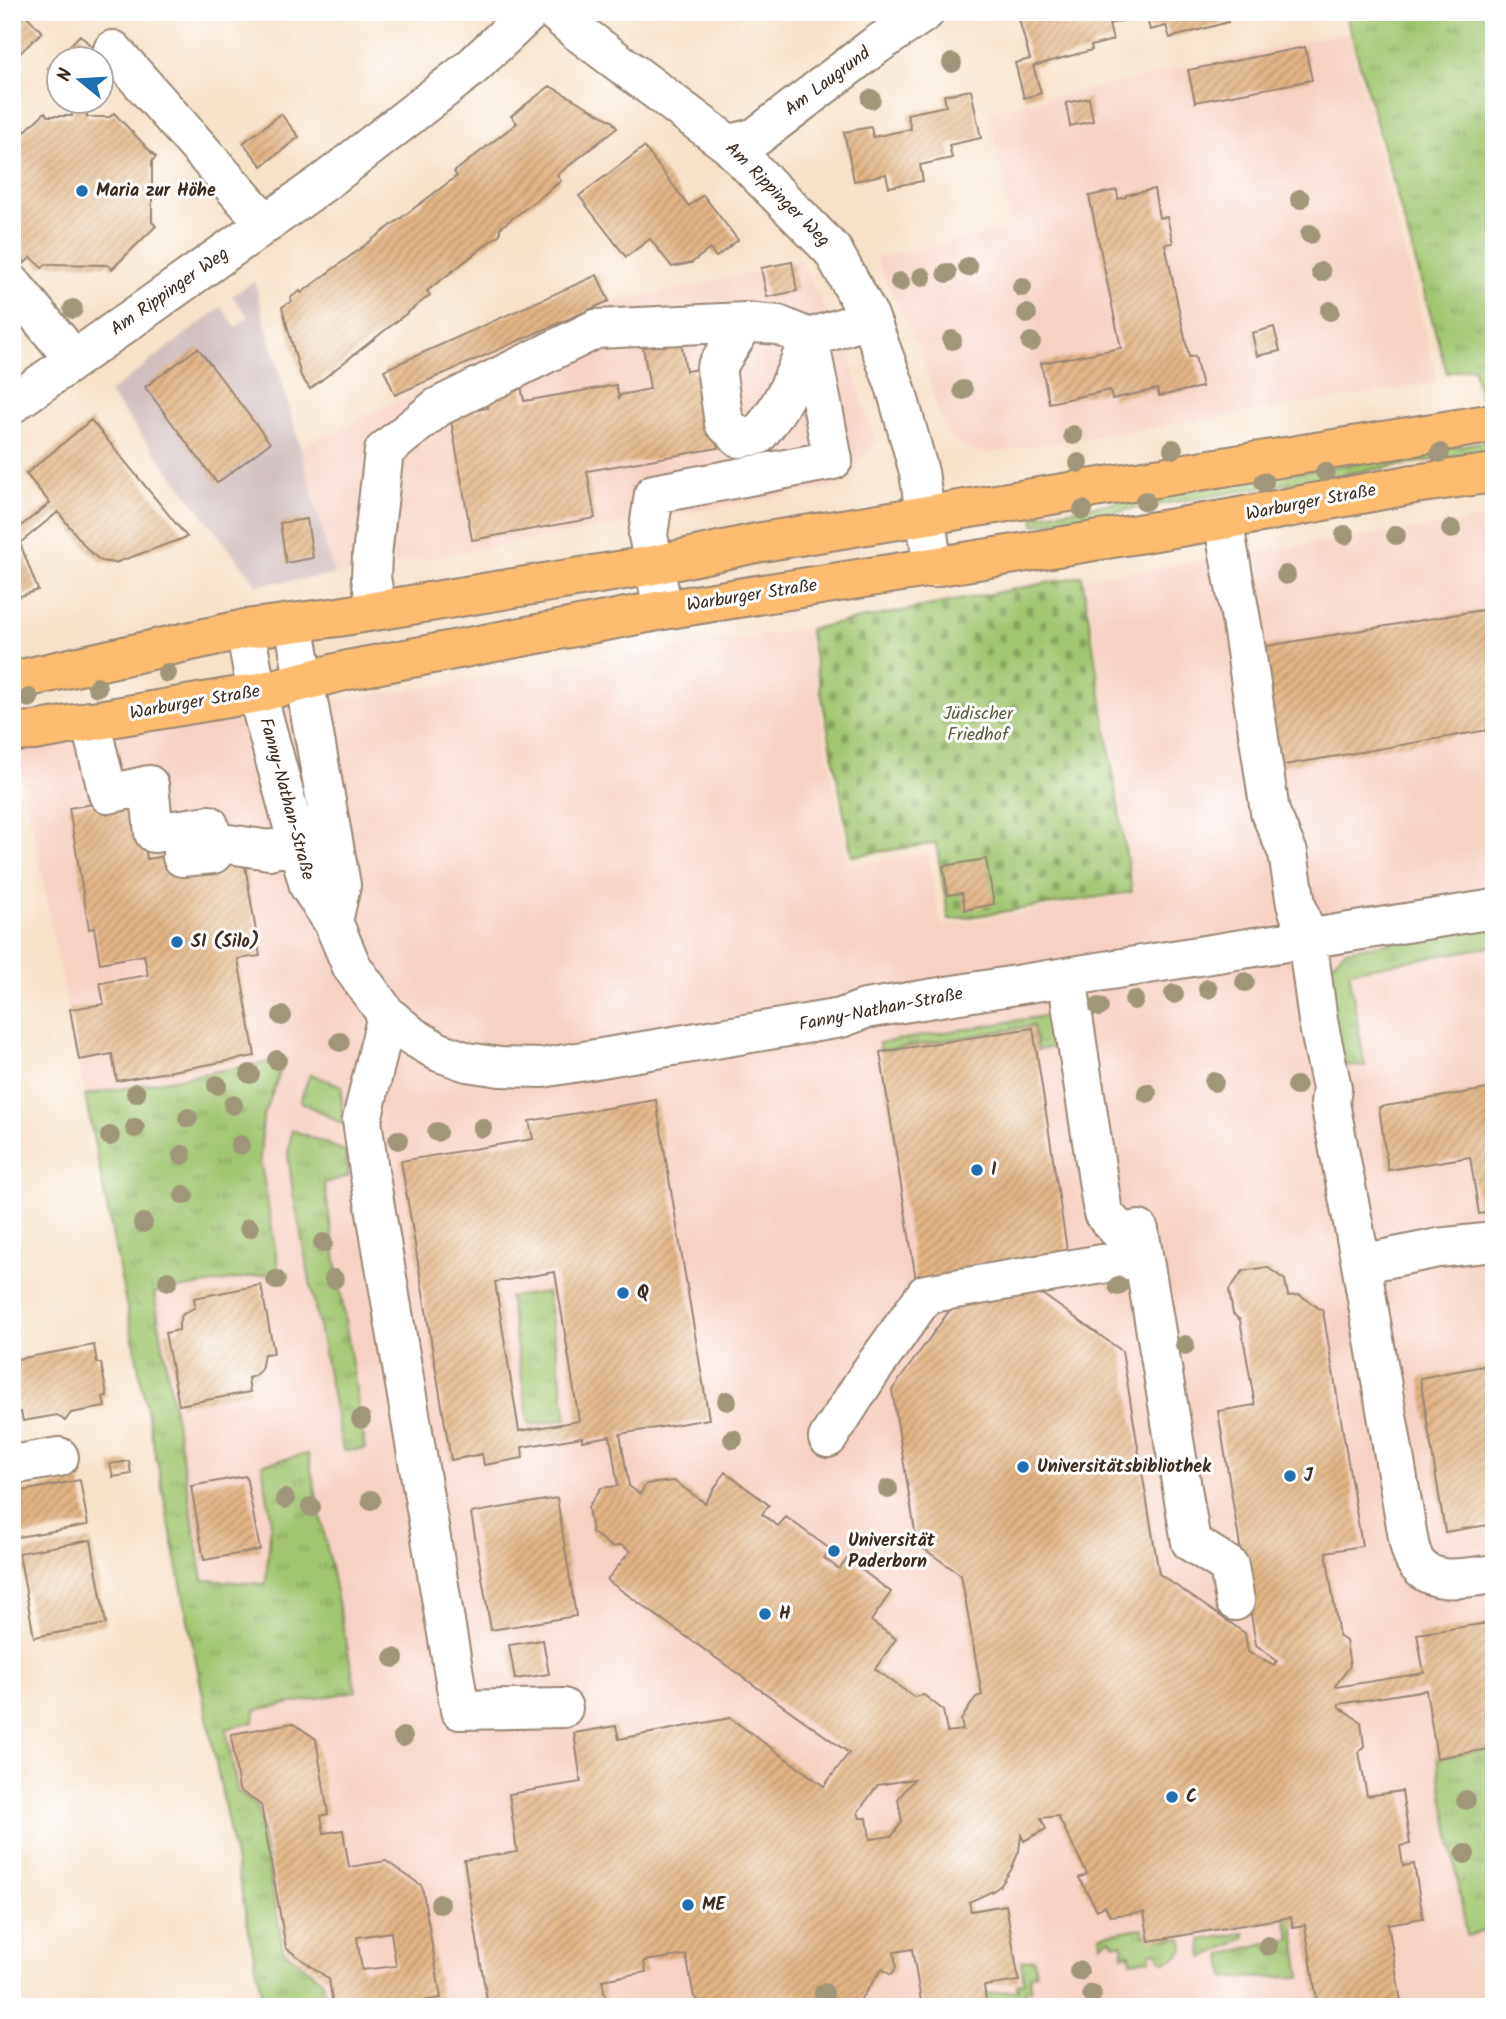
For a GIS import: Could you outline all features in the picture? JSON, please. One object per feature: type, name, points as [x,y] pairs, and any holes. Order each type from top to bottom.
[{"type":"main road","points":[[12,681],[245,629],[654,565],[755,543],[1494,423]]},
{"type":"main road","name":"Warburger Straße","points":[[12,732],[34,731],[257,693],[348,670],[663,610],[933,568],[1223,520],[1413,484],[1494,473]]},
{"type":"street","name":"Am Rippinger Weg","points":[[12,404],[327,180],[471,68],[530,12]]},
{"type":"street","name":"Am Rippinger Weg","points":[[555,12],[729,145],[833,251],[869,316],[899,400],[919,471],[933,568]]},
{"type":"street","name":"Am Laugrund","points":[[729,145],[756,137],[875,46],[925,12]]},
{"type":"street","points":[[116,53],[266,224]]},
{"type":"street","points":[[12,284],[75,359]]},
{"type":"street","points":[[377,610],[371,578],[372,555],[384,451],[438,407],[596,329],[745,322],[778,325],[810,338],[869,316]]},
{"type":"street","points":[[745,322],[716,368],[724,423],[740,438],[758,435],[774,416],[786,396],[810,338]]},
{"type":"street","points":[[663,610],[648,535],[654,494],[833,460],[810,338]]},
{"type":"street","points":[[1223,520],[1243,631],[1270,813],[1288,853],[1296,904],[1307,938],[1318,1021],[1332,1088],[1330,1103],[1409,1543],[1415,1561],[1424,1570],[1438,1577],[1450,1580],[1494,1574]]},
{"type":"street","name":"Fanny-Nathan-Straße","points":[[294,623],[341,885],[333,922]]},
{"type":"street","name":"Fanny-Nathan-Straße","points":[[245,629],[257,693],[309,886],[333,922],[352,968],[387,1015],[412,1037],[439,1052],[467,1062],[500,1067],[542,1068],[841,1018],[865,1009],[1494,909]]},
{"type":"street","points":[[90,721],[108,794],[149,785],[154,833],[209,825],[198,851],[229,844],[269,850],[299,843]]},
{"type":"street","points":[[1067,977],[1102,1213],[1121,1233],[1139,1230],[1191,1542],[1229,1566],[1235,1601]]},
{"type":"street","points":[[387,1015],[362,1119],[460,1710],[563,1708]]},
{"type":"street","points":[[1361,1264],[1438,1248],[1494,1242]]},
{"type":"street","points":[[828,1438],[869,1374],[926,1294],[1143,1257]]},
{"type":"street","points":[[12,1465],[59,1457]]},
{"type":"shaded area","points":[[1348,32],[1438,383],[988,453],[977,452],[957,444],[945,431],[923,360],[875,257],[1013,229],[989,111]]},
{"type":"shaded area","points":[[800,260],[850,357],[875,442],[843,485],[334,575],[300,447],[456,373],[468,363],[609,301],[675,290]]},
{"type":"shaded area","points":[[254,281],[334,575],[257,585],[109,393],[221,307],[236,327],[249,317],[232,296]]},
{"type":"shaded area","name":"Universität Paderborn","points":[[1494,517],[1494,2007],[264,2007],[17,750],[806,628],[847,865],[928,853],[941,926],[1135,894],[1085,578]]},
{"type":"green space","points":[[1345,12],[1487,12],[1494,38],[1494,399],[1481,402],[1473,367],[1447,373]]},
{"type":"green space","points":[[1494,440],[1494,450],[1034,525],[1033,516]]},
{"type":"green space","name":"Jüdischer Friedhof","points":[[1082,576],[1132,892],[949,920],[936,843],[852,856],[809,629]]},
{"type":"green space","points":[[1494,926],[1494,946],[1349,971],[1365,1067],[1341,1064],[1325,983],[1331,965],[1345,950]]},
{"type":"green space","points":[[1057,1014],[1062,1046],[1037,1050],[1033,1026],[880,1051],[879,1043]]},
{"type":"green space","points":[[285,1059],[263,1118],[260,1158],[279,1272],[154,1293],[203,1580],[266,1584],[271,1518],[262,1464],[308,1454],[356,1691],[255,1710],[254,1722],[226,1729],[237,1791],[257,1805],[283,1950],[322,1980],[327,2007],[264,2007],[85,1095]]},
{"type":"green space","points":[[310,1074],[342,1086],[342,1124],[300,1101]]},
{"type":"green space","points":[[292,1130],[345,1151],[349,1176],[324,1183],[365,1449],[343,1451],[293,1193],[288,1154]]},
{"type":"green space","points":[[547,1292],[567,1419],[529,1425],[509,1297]]},
{"type":"green space","points":[[1494,1748],[1494,1928],[1467,1936],[1437,1758]]},
{"type":"green space","points":[[1291,1910],[1301,1977],[1225,1978],[1222,1955],[1269,1942],[1291,1940],[1286,1918],[1159,1939],[1182,1939],[1184,1948],[1178,1956],[1165,1962],[1157,1951],[1150,1952],[1151,1959],[1131,1961],[1130,1954],[1123,1955],[1122,1944],[1115,1944],[1109,1939],[1101,1944],[1100,1935],[1143,1928],[1144,1935]]},
{"type":"green space","points":[[1244,1933],[1245,1938],[1203,1958],[1201,1940]]},
{"type":"green space","points":[[1034,1959],[1036,1974],[1030,1975],[1031,1989],[1025,1990],[1025,1997],[1005,1999],[1006,2007],[986,2007],[984,1994],[1018,1990],[1017,1984],[1024,1982],[1021,1961]]},
{"type":"building","points":[[12,12],[23,12],[42,32],[12,61]]},
{"type":"building","points":[[1017,12],[1225,12],[1228,22],[1170,38],[1166,26],[1150,30],[1146,15],[1109,24],[1113,40],[1091,46],[1092,50],[1033,66],[1041,93],[1024,98],[1015,63],[1030,59]]},
{"type":"building","points":[[80,35],[91,46],[69,46]]},
{"type":"building","points":[[1305,47],[1312,80],[1195,102],[1188,70]]},
{"type":"building","points":[[550,86],[612,121],[617,128],[557,175],[561,181],[500,228],[500,234],[427,291],[430,295],[310,389],[301,376],[282,307],[292,301],[290,298],[300,291],[301,293],[457,176],[454,172],[517,123],[511,116]]},
{"type":"building","points":[[971,90],[981,138],[949,145],[952,158],[920,165],[923,181],[889,187],[886,174],[854,181],[844,132],[871,127],[873,137],[911,129],[907,114],[946,106],[944,95]]},
{"type":"building","points":[[1089,98],[1093,121],[1070,126],[1066,103]]},
{"type":"building","name":"Maria zur Höhe","points":[[45,112],[48,116],[116,115],[156,157],[152,161],[152,222],[156,226],[112,269],[108,265],[46,264],[42,268],[31,257],[25,263],[12,250],[12,144]]},
{"type":"building","points":[[281,114],[299,137],[262,166],[243,143]]},
{"type":"building","points":[[644,147],[689,206],[703,195],[738,240],[716,257],[710,249],[691,263],[672,267],[650,239],[626,257],[579,196]]},
{"type":"building","points":[[1154,189],[1159,218],[1167,217],[1173,243],[1165,244],[1189,357],[1195,356],[1202,387],[1159,396],[1157,389],[1112,399],[1110,390],[1049,403],[1041,363],[1121,348],[1089,196],[1117,190],[1118,199]]},
{"type":"building","points":[[792,262],[797,291],[767,297],[761,268]]},
{"type":"building","points":[[597,275],[609,301],[395,395],[384,370]]},
{"type":"building","points":[[1274,327],[1280,351],[1257,356],[1252,333]]},
{"type":"building","points":[[681,341],[686,371],[704,368],[718,448],[587,471],[595,518],[472,540],[450,415],[488,408],[482,376],[516,360],[524,401],[616,385],[619,398],[620,395],[650,389],[643,347]]},
{"type":"building","points":[[198,348],[270,443],[217,483],[145,387]]},
{"type":"building","points":[[91,420],[187,537],[115,563],[101,561],[89,551],[58,512],[20,543],[38,590],[12,599],[12,533],[50,503],[26,474]]},
{"type":"building","points":[[307,519],[313,558],[286,563],[280,523]]},
{"type":"building","points":[[1494,608],[1494,729],[1279,766],[1260,647]]},
{"type":"building","name":"SI (Silo)","points":[[136,797],[147,859],[181,853],[243,853],[260,956],[238,959],[255,1056],[117,1081],[112,1054],[79,1060],[70,1009],[104,1004],[100,983],[148,975],[144,955],[100,963],[94,928],[89,929],[69,808]]},
{"type":"building","points":[[986,859],[994,904],[965,910],[962,893],[948,895],[943,866]]},
{"type":"building","name":"I","points":[[1033,1028],[1068,1256],[916,1280],[880,1052]]},
{"type":"building","points":[[1494,1088],[1494,1211],[1479,1214],[1470,1157],[1388,1170],[1379,1107]]},
{"type":"building","points":[[656,1100],[709,1419],[620,1434],[629,1486],[640,1494],[646,1484],[674,1481],[705,1503],[725,1472],[769,1505],[762,1514],[778,1526],[786,1517],[830,1549],[824,1558],[839,1569],[847,1559],[891,1592],[871,1621],[896,1639],[875,1669],[914,1697],[924,1695],[943,1710],[947,1732],[963,1730],[961,1720],[976,1697],[982,1695],[961,1575],[917,1544],[892,1390],[955,1303],[1035,1289],[1122,1351],[1159,1574],[1245,1633],[1248,1652],[1274,1665],[1277,1661],[1256,1645],[1218,1411],[1255,1405],[1240,1320],[1233,1314],[1229,1290],[1243,1271],[1267,1267],[1285,1280],[1288,1296],[1300,1295],[1323,1311],[1362,1546],[1326,1552],[1339,1636],[1346,1641],[1350,1666],[1335,1686],[1424,1673],[1417,1634],[1494,1622],[1494,1748],[1437,1758],[1426,1690],[1339,1704],[1339,1707],[1361,1722],[1364,1746],[1359,1752],[1367,1796],[1402,1791],[1410,1844],[1400,1846],[1403,1866],[1414,1864],[1423,1918],[1388,1924],[1402,2007],[1318,2007],[1305,1925],[1293,1927],[1291,1917],[1149,1941],[1144,1912],[1110,1916],[1105,1906],[1097,1910],[1079,1878],[1087,1874],[1058,1816],[1041,1818],[1046,1829],[1024,1841],[1021,1835],[1019,1851],[1001,1885],[969,1902],[971,1911],[1006,1905],[1019,1981],[984,1986],[987,2007],[922,2007],[912,1949],[894,1952],[896,1968],[891,1975],[882,1969],[855,2007],[707,2007],[694,1997],[686,1955],[644,1961],[646,1972],[602,1980],[607,2007],[488,2007],[464,1860],[517,1852],[509,1794],[581,1782],[574,1733],[616,1726],[619,1739],[730,1718],[824,1786],[849,1753],[607,1580],[630,1551],[621,1545],[612,1547],[592,1532],[588,1507],[601,1488],[618,1486],[610,1436],[582,1441],[582,1437],[522,1447],[523,1458],[484,1465],[482,1454],[451,1460],[401,1161],[533,1139],[529,1121]],"holes":[[[555,1272],[579,1421],[519,1431],[495,1282]],[[914,1779],[898,1799],[902,1822],[892,1836],[870,1839],[867,1818],[860,1818],[858,1812],[878,1785]]]},
{"type":"building","points":[[14,1107],[20,1146],[12,1147],[12,1108]]},
{"type":"building","points":[[261,1285],[274,1353],[264,1354],[261,1370],[248,1378],[250,1392],[179,1405],[165,1333],[179,1330],[182,1315],[195,1307],[194,1298]]},
{"type":"building","points":[[94,1345],[97,1363],[101,1363],[107,1396],[103,1397],[105,1407],[71,1413],[65,1421],[57,1415],[23,1421],[21,1412],[18,1412],[12,1384],[12,1379],[16,1379],[12,1360]]},
{"type":"building","points":[[1494,1364],[1494,1524],[1445,1532],[1420,1378]]},
{"type":"building","points":[[129,1461],[131,1474],[113,1477],[110,1464]]},
{"type":"building","points":[[246,1476],[260,1550],[204,1560],[191,1486]]},
{"type":"building","points":[[80,1480],[88,1525],[12,1538],[12,1493]]},
{"type":"building","points":[[557,1498],[576,1616],[491,1630],[471,1513]]},
{"type":"building","points":[[91,1540],[106,1624],[34,1637],[19,1553]]},
{"type":"building","points":[[543,1640],[549,1674],[515,1679],[509,1645]]},
{"type":"building","points":[[293,1723],[316,1739],[328,1814],[321,1816],[324,1833],[343,1830],[349,1867],[386,1861],[422,1886],[441,1998],[389,2007],[333,2007],[329,1979],[286,1948],[261,1805],[239,1790],[231,1734]],"holes":[[[391,1932],[396,1966],[362,1970],[357,1937]]]},
{"type":"place","name":"Maria zur Höhe","points":[[82,191]]},
{"type":"place","name":"SI (Silo)","points":[[177,942]]},
{"type":"place","name":"I","points":[[977,1170]]},
{"type":"place","name":"Q","points":[[623,1293]]},
{"type":"place","name":"Universitätsbibliothek","points":[[1023,1467]]},
{"type":"place","name":"J","points":[[1290,1476]]},
{"type":"place","name":"Universität Paderborn","points":[[834,1551]]},
{"type":"place","name":"H","points":[[765,1614]]},
{"type":"place","name":"C","points":[[1172,1797]]},
{"type":"place","name":"ME","points":[[688,1905]]}]
